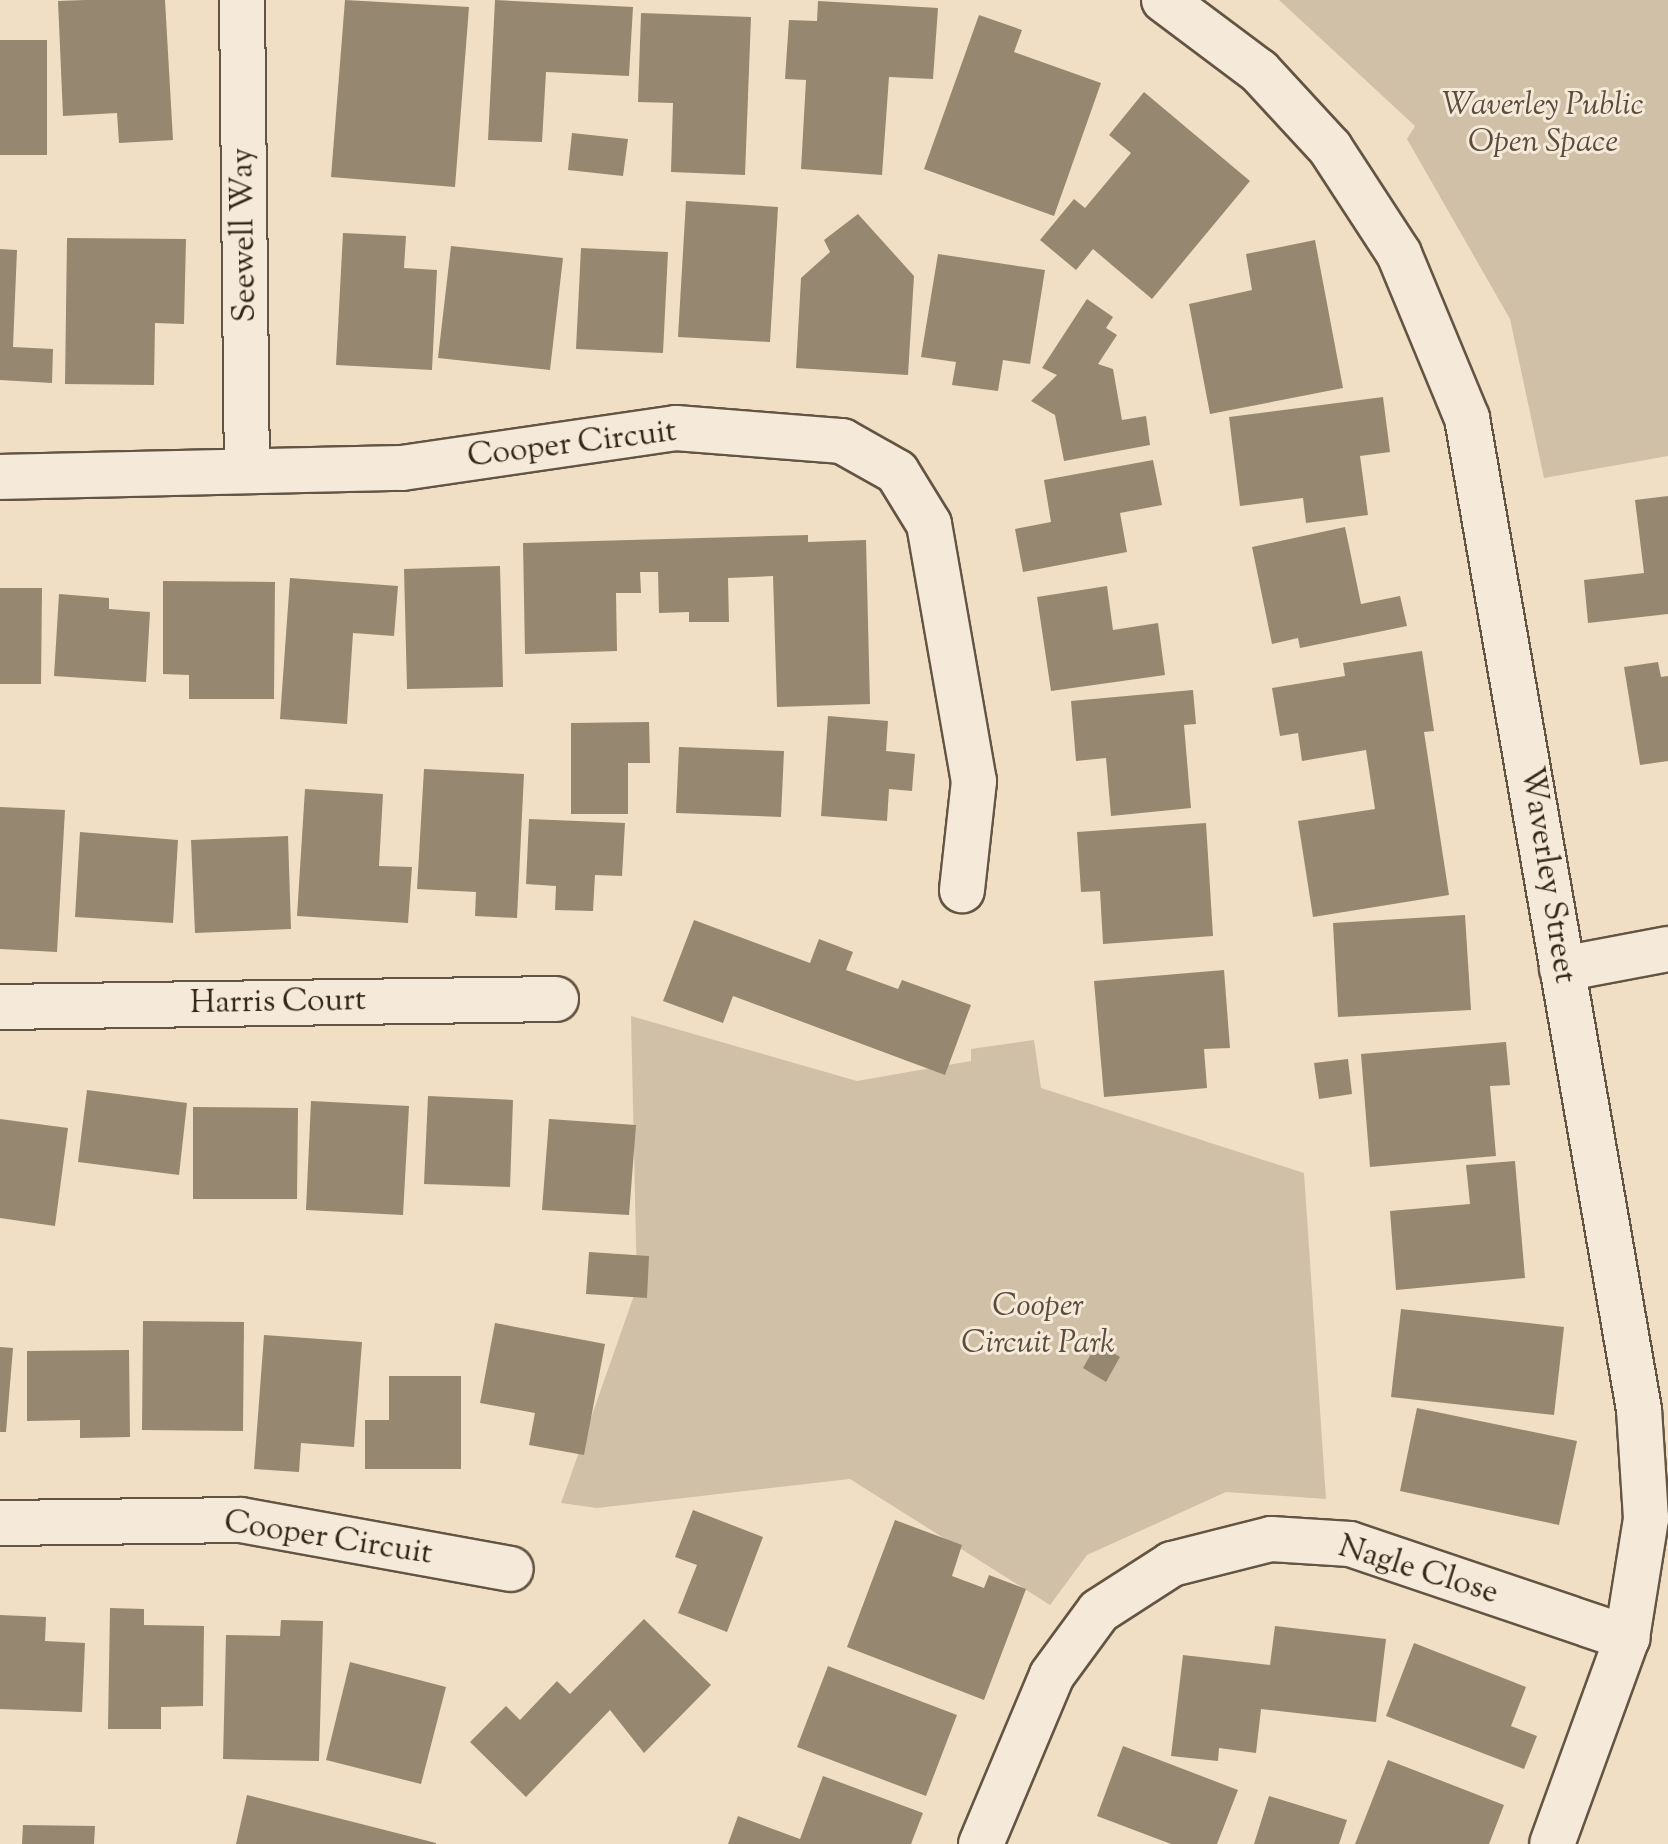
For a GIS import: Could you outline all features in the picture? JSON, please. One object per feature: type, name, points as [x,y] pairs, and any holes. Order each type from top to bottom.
[{"type":"street","name":"Seewell Way","points":[[242,0],[247,471]]},
{"type":"street","name":"Waverley Street","points":[[1164,0],[1259,71],[1330,148],[1399,254],[1467,418],[1639,1410],[1646,1519],[1627,1638],[1552,1844]]},
{"type":"street","name":"Cooper Circuit","points":[[0,477],[402,468],[676,428],[842,441],[897,472],[929,524],[974,781],[962,890]]},
{"type":"street","points":[[1562,969],[1668,949]]},
{"type":"street","name":"Harris Court","points":[[0,1007],[556,999]]},
{"type":"street","name":"Cooper Circuit","points":[[0,1523],[241,1520],[511,1569]]},
{"type":"street","name":"Nagle Close","points":[[981,1844],[1052,1675],[1099,1611],[1172,1564],[1271,1539],[1350,1544],[1627,1638]]},
{"type":"green space","name":"Waverley Public Open Space","points":[[1279,0],[1668,0],[1668,456],[1544,478],[1510,319],[1407,139],[1415,126]]},
{"type":"green space","name":"Cooper Circuit Park","points":[[631,1016],[857,1081],[971,1061],[971,1049],[1034,1040],[1041,1088],[1304,1173],[1326,1499],[1226,1492],[1087,1555],[1050,1605],[850,1479],[597,1508],[561,1503],[637,1287]]},
{"type":"building","points":[[165,0],[173,140],[119,143],[117,113],[63,116],[58,1]]},
{"type":"building","points":[[345,0],[469,7],[455,187],[331,177]]},
{"type":"building","points":[[495,0],[633,7],[629,76],[546,72],[542,142],[488,140]]},
{"type":"building","points":[[818,1],[938,8],[933,79],[889,77],[882,175],[801,169],[806,80],[785,79],[789,20],[817,21]]},
{"type":"building","points":[[641,13],[751,17],[745,175],[671,172],[673,103],[638,102]]},
{"type":"building","points":[[979,15],[1022,30],[1014,52],[1101,83],[1054,216],[924,169]]},
{"type":"building","points":[[0,40],[47,40],[47,155],[0,155]]},
{"type":"building","points":[[1144,92],[1250,181],[1152,299],[1093,249],[1076,270],[1040,240],[1074,199],[1085,208],[1131,153],[1109,135]]},
{"type":"building","points":[[572,133],[628,139],[623,176],[568,170]]},
{"type":"building","points":[[686,201],[778,207],[770,342],[678,337]]},
{"type":"building","points":[[858,214],[914,276],[908,375],[796,368],[801,278],[830,252],[824,240]]},
{"type":"building","points":[[343,233],[406,236],[404,268],[437,270],[432,370],[336,365]]},
{"type":"building","points":[[67,238],[186,239],[184,324],[155,323],[154,385],[65,384]]},
{"type":"building","points":[[1315,240],[1343,388],[1210,414],[1189,304],[1252,290],[1246,254]]},
{"type":"building","points":[[451,246],[563,258],[550,370],[438,358]]},
{"type":"building","points":[[581,248],[668,252],[663,353],[576,349]]},
{"type":"building","points":[[0,249],[17,250],[13,347],[53,349],[52,383],[0,380]]},
{"type":"building","points":[[938,254],[1045,270],[1030,364],[1003,360],[998,391],[952,385],[956,362],[921,357]]},
{"type":"building","points":[[1087,299],[1113,317],[1106,328],[1117,335],[1098,364],[1113,369],[1122,420],[1146,416],[1150,445],[1064,461],[1055,415],[1031,401],[1057,375],[1042,368]]},
{"type":"building","points":[[1383,397],[1390,452],[1360,456],[1368,515],[1306,523],[1303,498],[1240,506],[1229,417]]},
{"type":"building","points":[[1153,460],[1162,505],[1120,513],[1127,552],[1023,572],[1015,529],[1051,522],[1044,480]]},
{"type":"building","points":[[1668,496],[1668,614],[1588,623],[1584,580],[1644,573],[1635,500]]},
{"type":"building","points":[[1345,527],[1361,604],[1400,596],[1407,626],[1300,648],[1298,638],[1272,644],[1252,547]]},
{"type":"building","points":[[808,535],[808,542],[866,540],[870,704],[777,707],[773,576],[728,578],[729,622],[689,622],[689,612],[659,613],[658,572],[640,572],[641,593],[616,593],[617,651],[525,654],[523,543]]},
{"type":"building","points":[[500,566],[503,687],[407,689],[404,569]]},
{"type":"building","points":[[290,578],[398,586],[394,636],[353,633],[347,724],[280,719]]},
{"type":"building","points":[[163,581],[275,582],[274,699],[189,699],[189,675],[163,674]]},
{"type":"building","points":[[1107,586],[1113,630],[1158,623],[1165,675],[1051,691],[1037,597]]},
{"type":"building","points":[[0,588],[42,588],[41,684],[0,684]]},
{"type":"building","points":[[59,594],[109,598],[109,609],[150,612],[146,682],[54,676]]},
{"type":"building","points":[[1422,651],[1434,731],[1424,732],[1449,895],[1313,917],[1298,821],[1375,809],[1366,750],[1302,761],[1298,733],[1280,736],[1272,688],[1345,676],[1343,663]]},
{"type":"building","points":[[1658,662],[1661,677],[1668,676],[1668,761],[1640,765],[1624,667]]},
{"type":"building","points":[[1193,690],[1196,724],[1184,725],[1191,808],[1111,816],[1106,758],[1076,761],[1071,701]]},
{"type":"building","points":[[828,716],[888,721],[886,751],[915,754],[912,791],[889,789],[887,821],[821,816]]},
{"type":"building","points":[[649,722],[650,763],[628,763],[628,814],[571,814],[571,723]]},
{"type":"building","points":[[679,747],[784,751],[781,817],[676,813]]},
{"type":"building","points":[[424,769],[524,774],[517,918],[475,916],[476,892],[417,889]]},
{"type":"building","points":[[305,789],[383,794],[379,866],[412,867],[408,923],[297,916]]},
{"type":"building","points":[[0,807],[65,810],[57,952],[0,949]]},
{"type":"building","points":[[529,819],[625,823],[622,876],[595,875],[593,911],[555,910],[556,886],[526,884]]},
{"type":"building","points":[[1206,823],[1213,936],[1103,944],[1100,891],[1081,892],[1077,832]]},
{"type":"building","points":[[80,832],[178,840],[173,923],[75,917]]},
{"type":"building","points":[[288,836],[291,929],[195,933],[191,840]]},
{"type":"building","points":[[1465,915],[1471,1010],[1338,1017],[1333,923]]},
{"type":"building","points":[[694,920],[810,963],[819,939],[853,952],[846,970],[898,989],[902,980],[971,1005],[945,1075],[733,996],[723,1023],[663,1001]]},
{"type":"building","points":[[1224,970],[1230,1048],[1204,1049],[1207,1088],[1104,1097],[1094,981]]},
{"type":"building","points":[[1506,1042],[1510,1085],[1490,1086],[1496,1156],[1370,1167],[1361,1054]]},
{"type":"building","points":[[1348,1059],[1352,1094],[1319,1099],[1314,1063]]},
{"type":"building","points":[[87,1090],[187,1103],[179,1175],[78,1162]]},
{"type":"building","points":[[428,1096],[513,1100],[510,1187],[424,1184]]},
{"type":"building","points":[[311,1101],[409,1106],[403,1215],[306,1210]]},
{"type":"building","points":[[193,1107],[298,1108],[297,1199],[193,1199]]},
{"type":"building","points":[[0,1119],[68,1128],[55,1226],[0,1218]]},
{"type":"building","points":[[549,1119],[636,1125],[629,1215],[542,1210]]},
{"type":"building","points":[[1515,1161],[1525,1278],[1396,1290],[1390,1211],[1470,1204],[1466,1165]]},
{"type":"building","points":[[589,1252],[649,1256],[647,1298],[586,1294]]},
{"type":"building","points":[[1401,1309],[1564,1327],[1554,1415],[1391,1397]]},
{"type":"building","points":[[143,1321],[244,1322],[243,1431],[142,1430]]},
{"type":"building","points":[[495,1323],[605,1344],[584,1455],[529,1445],[535,1413],[480,1403]]},
{"type":"building","points":[[264,1335],[362,1342],[354,1447],[301,1443],[299,1472],[254,1469]]},
{"type":"building","points":[[1097,1343],[1120,1357],[1106,1382],[1083,1368]]},
{"type":"building","points":[[0,1347],[13,1348],[6,1432],[0,1432]]},
{"type":"building","points":[[129,1350],[130,1437],[80,1438],[80,1420],[27,1421],[27,1351]]},
{"type":"building","points":[[389,1376],[461,1376],[461,1469],[365,1469],[365,1420],[389,1420]]},
{"type":"building","points":[[1417,1408],[1577,1441],[1559,1525],[1400,1491]]},
{"type":"building","points":[[693,1510],[763,1537],[727,1632],[678,1613],[697,1565],[675,1557]]},
{"type":"building","points":[[895,1520],[962,1545],[952,1576],[984,1588],[989,1575],[1026,1589],[984,1700],[847,1647]]},
{"type":"building","points":[[110,1608],[144,1609],[144,1625],[204,1626],[203,1706],[161,1707],[161,1729],[108,1729]]},
{"type":"building","points":[[0,1615],[46,1617],[45,1641],[85,1643],[82,1712],[0,1709]]},
{"type":"building","points":[[644,1619],[711,1685],[644,1753],[610,1710],[526,1797],[470,1742],[506,1706],[520,1720],[557,1681],[570,1694]]},
{"type":"building","points":[[281,1620],[323,1621],[319,1761],[223,1759],[226,1635],[280,1636]]},
{"type":"building","points":[[1275,1626],[1386,1639],[1376,1722],[1261,1709],[1256,1753],[1219,1748],[1218,1761],[1171,1756],[1183,1655],[1270,1665]]},
{"type":"building","points":[[1414,1643],[1526,1687],[1511,1726],[1537,1736],[1524,1769],[1386,1716]]},
{"type":"building","points":[[350,1662],[446,1687],[421,1784],[326,1760]]},
{"type":"building","points":[[828,1666],[957,1715],[926,1796],[797,1747]]},
{"type":"building","points":[[1123,1746],[1238,1790],[1217,1844],[1171,1844],[1097,1816]]},
{"type":"building","points":[[1388,1760],[1504,1805],[1489,1844],[1355,1844]]},
{"type":"building","points":[[823,1776],[923,1813],[911,1844],[728,1844],[738,1816],[800,1839]]},
{"type":"building","points":[[247,1795],[436,1843],[436,1844],[236,1844]]},
{"type":"building","points":[[1269,1796],[1347,1820],[1339,1844],[1254,1844]]},
{"type":"building","points":[[23,1825],[95,1826],[94,1844],[22,1844]]}]
